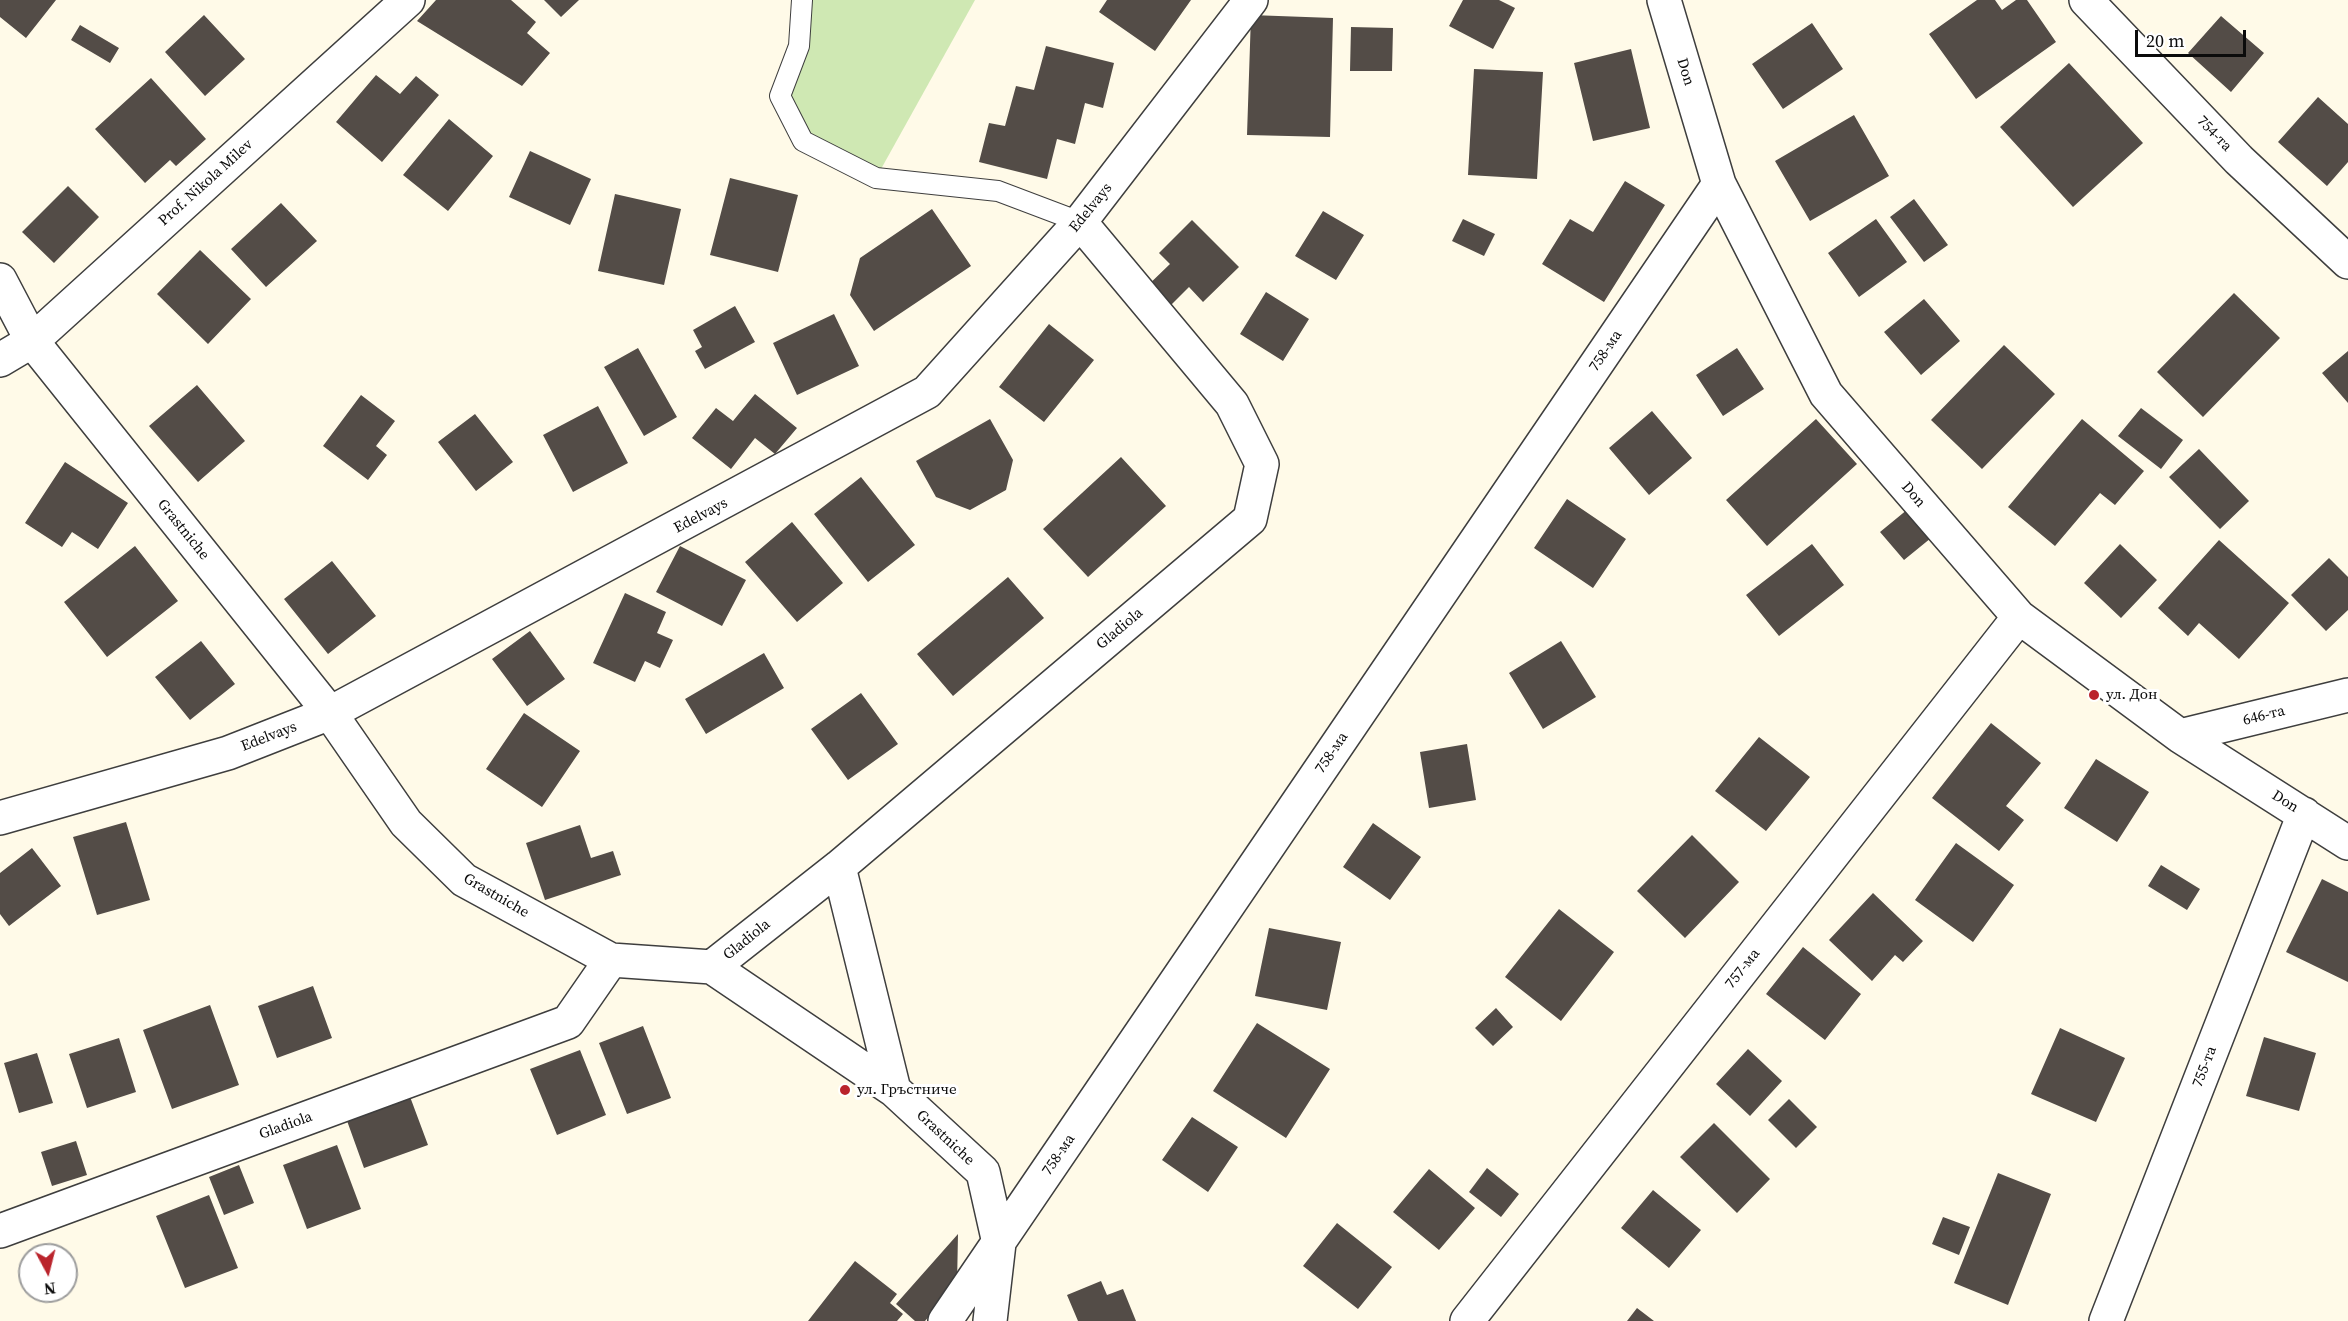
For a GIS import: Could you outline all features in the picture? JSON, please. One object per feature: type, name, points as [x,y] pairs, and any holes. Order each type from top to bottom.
[{"type":"street","name":"Prof. Nikola Milev","points":[[0,360],[32,341],[408,0]]},
{"type":"street","name":"Edelvays","points":[[0,818],[228,753],[330,713],[927,392],[1080,222],[1251,0]]},
{"type":"street","name":"Don","points":[[1664,0],[1719,184],[1826,394],[2019,617],[2180,736],[2348,843]]},
{"type":"street","name":"754-та","points":[[2086,0],[2239,160],[2348,262]]},
{"type":"street","name":"758-ма","points":[[945,1321],[1719,184]]},
{"type":"street","name":"Gladiola","points":[[712,968],[839,867],[1250,519],[1262,464],[1232,404],[1080,222]]},
{"type":"street","name":"Grastniche","points":[[0,280],[32,341],[330,713],[406,823],[464,880],[611,960],[712,968],[894,1090],[983,1173],[999,1243],[990,1321]]},
{"type":"street","name":"757-ма","points":[[1467,1321],[2019,617]]},
{"type":"street","name":"646-та","points":[[2180,736],[2348,695]]},
{"type":"street","name":"755-та","points":[[2106,1321],[2304,814]]},
{"type":"street","points":[[839,867],[894,1090]]},
{"type":"street","name":"Gladiola","points":[[0,1231],[568,1023],[611,960]]},
{"type":"lane","points":[[802,0],[799,46],[780,96],[803,141],[876,178],[998,191],[1080,222]]},
{"type":"green space","points":[[802,0],[975,0],[876,178],[803,141],[780,96]]},
{"type":"building","points":[[0,0],[56,0],[26,38],[0,17]]},
{"type":"building","points":[[436,0],[511,0],[536,22],[527,33],[550,53],[522,86],[417,21]]},
{"type":"building","points":[[544,0],[579,0],[561,17]]},
{"type":"building","points":[[1107,0],[1191,0],[1155,51],[1099,12]]},
{"type":"building","points":[[1463,0],[1499,0],[1515,8],[1493,49],[1449,26]]},
{"type":"building","points":[[1977,0],[1995,0],[2002,10],[2016,0],[2027,0],[2056,42],[1976,99],[1929,34]]},
{"type":"building","points":[[204,15],[245,59],[205,96],[165,52]]},
{"type":"building","points":[[1251,15],[1333,18],[1330,137],[1247,135]]},
{"type":"building","points":[[2221,16],[2264,53],[2231,92],[2188,53]]},
{"type":"building","points":[[1812,23],[1843,69],[1783,109],[1752,64]]},
{"type":"building","points":[[80,25],[119,48],[110,63],[71,40]]},
{"type":"building","points":[[1351,27],[1393,28],[1392,71],[1350,71]]},
{"type":"building","points":[[1046,46],[1114,63],[1103,108],[1085,103],[1075,144],[1057,139],[1047,179],[979,162],[989,123],[1005,126],[1016,86],[1034,90]]},
{"type":"building","points":[[1631,49],[1650,128],[1593,141],[1574,63]]},
{"type":"building","points":[[2069,63],[2143,143],[2073,207],[2000,127]]},
{"type":"building","points":[[1474,69],[1543,72],[1537,179],[1468,175]]},
{"type":"building","points":[[376,75],[400,94],[416,76],[439,95],[382,162],[336,122]]},
{"type":"building","points":[[151,78],[206,139],[176,166],[170,160],[145,183],[95,129]]},
{"type":"building","points":[[2318,97],[2348,124],[2348,162],[2327,186],[2278,142]]},
{"type":"building","points":[[1854,115],[1889,176],[1810,221],[1775,161]]},
{"type":"building","points":[[449,119],[493,156],[448,211],[403,175]]},
{"type":"building","points":[[530,151],[591,179],[570,225],[509,197]]},
{"type":"building","points":[[730,178],[798,195],[778,272],[710,255]]},
{"type":"building","points":[[1625,181],[1665,205],[1604,302],[1542,264],[1570,219],[1593,232]]},
{"type":"building","points":[[68,186],[99,217],[54,263],[22,232]]},
{"type":"building","points":[[615,194],[681,209],[664,285],[598,271]]},
{"type":"building","points":[[1914,199],[1948,245],[1924,262],[1890,217]]},
{"type":"building","points":[[281,203],[317,241],[266,287],[231,249]]},
{"type":"building","points":[[932,209],[971,266],[874,331],[850,295],[860,258]]},
{"type":"building","points":[[1323,211],[1364,235],[1336,280],[1295,256]]},
{"type":"building","points":[[1463,219],[1495,234],[1484,256],[1452,241]]},
{"type":"building","points":[[1876,219],[1907,262],[1859,297],[1828,253]]},
{"type":"building","points":[[1192,220],[1239,267],[1203,302],[1189,287],[1164,312],[1142,291],[1170,264],[1159,253]]},
{"type":"building","points":[[200,250],[251,299],[208,344],[157,294]]},
{"type":"building","points":[[1266,292],[1309,319],[1283,361],[1240,334]]},
{"type":"building","points":[[2234,293],[2280,338],[2203,417],[2157,372]]},
{"type":"building","points":[[1924,299],[1960,341],[1921,375],[1884,332]]},
{"type":"building","points":[[735,306],[755,342],[705,369],[695,351],[702,347],[693,330]]},
{"type":"building","points":[[834,314],[859,366],[797,395],[773,343]]},
{"type":"building","points":[[1049,324],[1094,360],[1044,422],[999,387]]},
{"type":"building","points":[[2004,345],[2055,394],[1982,469],[1931,420]]},
{"type":"building","points":[[638,348],[677,417],[644,436],[604,367]]},
{"type":"building","points":[[1737,348],[1764,389],[1723,416],[1696,375]]},
{"type":"building","points":[[2348,351],[2348,403],[2322,373]]},
{"type":"building","points":[[197,385],[245,441],[198,482],[149,426]]},
{"type":"building","points":[[755,394],[797,428],[775,454],[755,438],[731,469],[692,438],[716,408],[733,421]]},
{"type":"building","points":[[361,395],[395,421],[376,446],[387,455],[368,480],[323,446]]},
{"type":"building","points":[[598,406],[628,463],[573,492],[543,435]]},
{"type":"building","points":[[2141,408],[2183,440],[2161,469],[2118,436]]},
{"type":"building","points":[[1652,411],[1692,458],[1649,495],[1609,448]]},
{"type":"building","points":[[475,414],[513,462],[476,491],[438,442]]},
{"type":"building","points":[[990,419],[1013,460],[1006,490],[970,510],[936,497],[916,461]]},
{"type":"building","points":[[1816,419],[1857,464],[1767,546],[1726,500]]},
{"type":"building","points":[[2082,419],[2144,471],[2115,505],[2100,493],[2055,546],[2008,507]]},
{"type":"building","points":[[2199,449],[2249,501],[2220,529],[2169,477]]},
{"type":"building","points":[[1121,457],[1166,506],[1088,577],[1043,529]]},
{"type":"building","points":[[65,462],[128,503],[98,549],[72,532],[62,547],[25,523]]},
{"type":"building","points":[[861,477],[915,545],[868,582],[814,514]]},
{"type":"building","points":[[1567,499],[1626,539],[1593,588],[1534,548]]},
{"type":"building","points":[[1908,509],[1931,538],[1904,560],[1880,532]]},
{"type":"building","points":[[792,522],[843,583],[797,622],[745,562]]},
{"type":"building","points":[[2219,540],[2289,603],[2239,659],[2199,623],[2188,636],[2158,608]]},
{"type":"building","points":[[1812,544],[1844,585],[1779,636],[1746,595]]},
{"type":"building","points":[[2120,544],[2157,580],[2121,618],[2084,583]]},
{"type":"building","points":[[135,546],[178,601],[107,657],[64,602]]},
{"type":"building","points":[[680,546],[746,580],[722,626],[656,592]]},
{"type":"building","points":[[2329,558],[2348,577],[2348,610],[2326,631],[2291,595]]},
{"type":"building","points":[[332,561],[376,616],[328,654],[284,599]]},
{"type":"building","points":[[1008,577],[1044,618],[953,696],[917,654]]},
{"type":"building","points":[[625,593],[666,612],[657,633],[673,640],[660,668],[645,661],[635,682],[593,663]]},
{"type":"building","points":[[530,631],[565,679],[527,706],[492,659]]},
{"type":"building","points":[[201,641],[235,684],[190,720],[155,677]]},
{"type":"building","points":[[1561,641],[1596,697],[1543,729],[1509,673]]},
{"type":"building","points":[[764,653],[784,688],[706,734],[685,699]]},
{"type":"building","points":[[861,693],[898,744],[848,780],[811,729]]},
{"type":"building","points":[[524,713],[580,751],[542,807],[486,769]]},
{"type":"building","points":[[1991,723],[2041,763],[2006,806],[2024,820],[1999,851],[1932,798]]},
{"type":"building","points":[[1759,737],[1810,777],[1766,831],[1715,791]]},
{"type":"building","points":[[1467,744],[1476,800],[1429,808],[1420,752]]},
{"type":"building","points":[[2096,759],[2149,792],[2117,842],[2064,808]]},
{"type":"building","points":[[126,822],[150,900],[97,915],[73,837]]},
{"type":"building","points":[[1373,823],[1421,857],[1390,900],[1343,867]]},
{"type":"building","points":[[580,825],[591,858],[613,851],[621,875],[545,900],[526,843]]},
{"type":"building","points":[[1692,835],[1739,882],[1685,938],[1637,891]]},
{"type":"building","points":[[1956,843],[2014,885],[1973,942],[1915,900]]},
{"type":"building","points":[[32,848],[61,886],[9,926],[0,914],[0,873]]},
{"type":"building","points":[[2161,865],[2200,889],[2187,910],[2148,886]]},
{"type":"building","points":[[2322,879],[2348,892],[2348,982],[2286,952]]},
{"type":"building","points":[[1873,893],[1923,941],[1903,962],[1895,955],[1872,981],[1829,940]]},
{"type":"building","points":[[1559,909],[1614,952],[1561,1021],[1505,977]]},
{"type":"building","points":[[1269,928],[1341,942],[1327,1010],[1255,996]]},
{"type":"building","points":[[1803,947],[1861,994],[1825,1040],[1766,994]]},
{"type":"building","points":[[313,986],[332,1038],[277,1058],[258,1006]]},
{"type":"building","points":[[210,1005],[239,1085],[172,1109],[143,1030]]},
{"type":"building","points":[[1496,1008],[1513,1027],[1493,1046],[1475,1028]]},
{"type":"building","points":[[1257,1023],[1330,1069],[1286,1138],[1213,1091]]},
{"type":"building","points":[[643,1026],[671,1098],[627,1114],[599,1043]]},
{"type":"building","points":[[2060,1028],[2125,1058],[2096,1122],[2031,1094]]},
{"type":"building","points":[[2264,1037],[2316,1053],[2299,1111],[2246,1096]]},
{"type":"building","points":[[119,1038],[136,1092],[87,1108],[69,1054]]},
{"type":"building","points":[[1748,1049],[1782,1081],[1750,1116],[1716,1084]]},
{"type":"building","points":[[580,1050],[606,1115],[557,1135],[530,1069]]},
{"type":"building","points":[[37,1053],[53,1103],[19,1113],[4,1063]]},
{"type":"building","points":[[409,1094],[428,1145],[364,1168],[346,1118]]},
{"type":"building","points":[[1789,1099],[1817,1127],[1796,1148],[1768,1120]]},
{"type":"building","points":[[1192,1117],[1238,1147],[1208,1192],[1162,1160]]},
{"type":"building","points":[[1714,1123],[1770,1179],[1737,1213],[1680,1157]]},
{"type":"building","points":[[76,1141],[87,1175],[52,1186],[41,1152]]},
{"type":"building","points":[[337,1145],[361,1209],[307,1229],[283,1165]]},
{"type":"building","points":[[239,1165],[254,1203],[224,1215],[209,1177]]},
{"type":"building","points":[[1487,1168],[1519,1194],[1501,1217],[1469,1192]]},
{"type":"building","points":[[1429,1169],[1475,1208],[1439,1250],[1393,1212]]},
{"type":"building","points":[[1998,1173],[2051,1194],[2008,1305],[1954,1283]]},
{"type":"building","points":[[1653,1190],[1701,1230],[1669,1268],[1621,1228]]},
{"type":"building","points":[[209,1195],[238,1268],[185,1288],[156,1216]]},
{"type":"building","points":[[1943,1217],[1970,1227],[1959,1255],[1932,1244]]},
{"type":"building","points":[[1337,1223],[1392,1267],[1358,1309],[1303,1266]]},
{"type":"building","points":[[958,1234],[957,1285],[925,1321],[915,1321],[896,1304]]},
{"type":"building","points":[[855,1261],[897,1294],[890,1303],[903,1314],[897,1321],[808,1321]]},
{"type":"building","points":[[1101,1281],[1107,1295],[1123,1289],[1136,1321],[1078,1321],[1067,1295]]},
{"type":"building","points":[[1637,1308],[1654,1321],[1627,1321]]},
{"type":"place","name":"ул. Дон","points":[[2094,695]]},
{"type":"place","name":"ул. Гръстниче","points":[[845,1090]]}]
